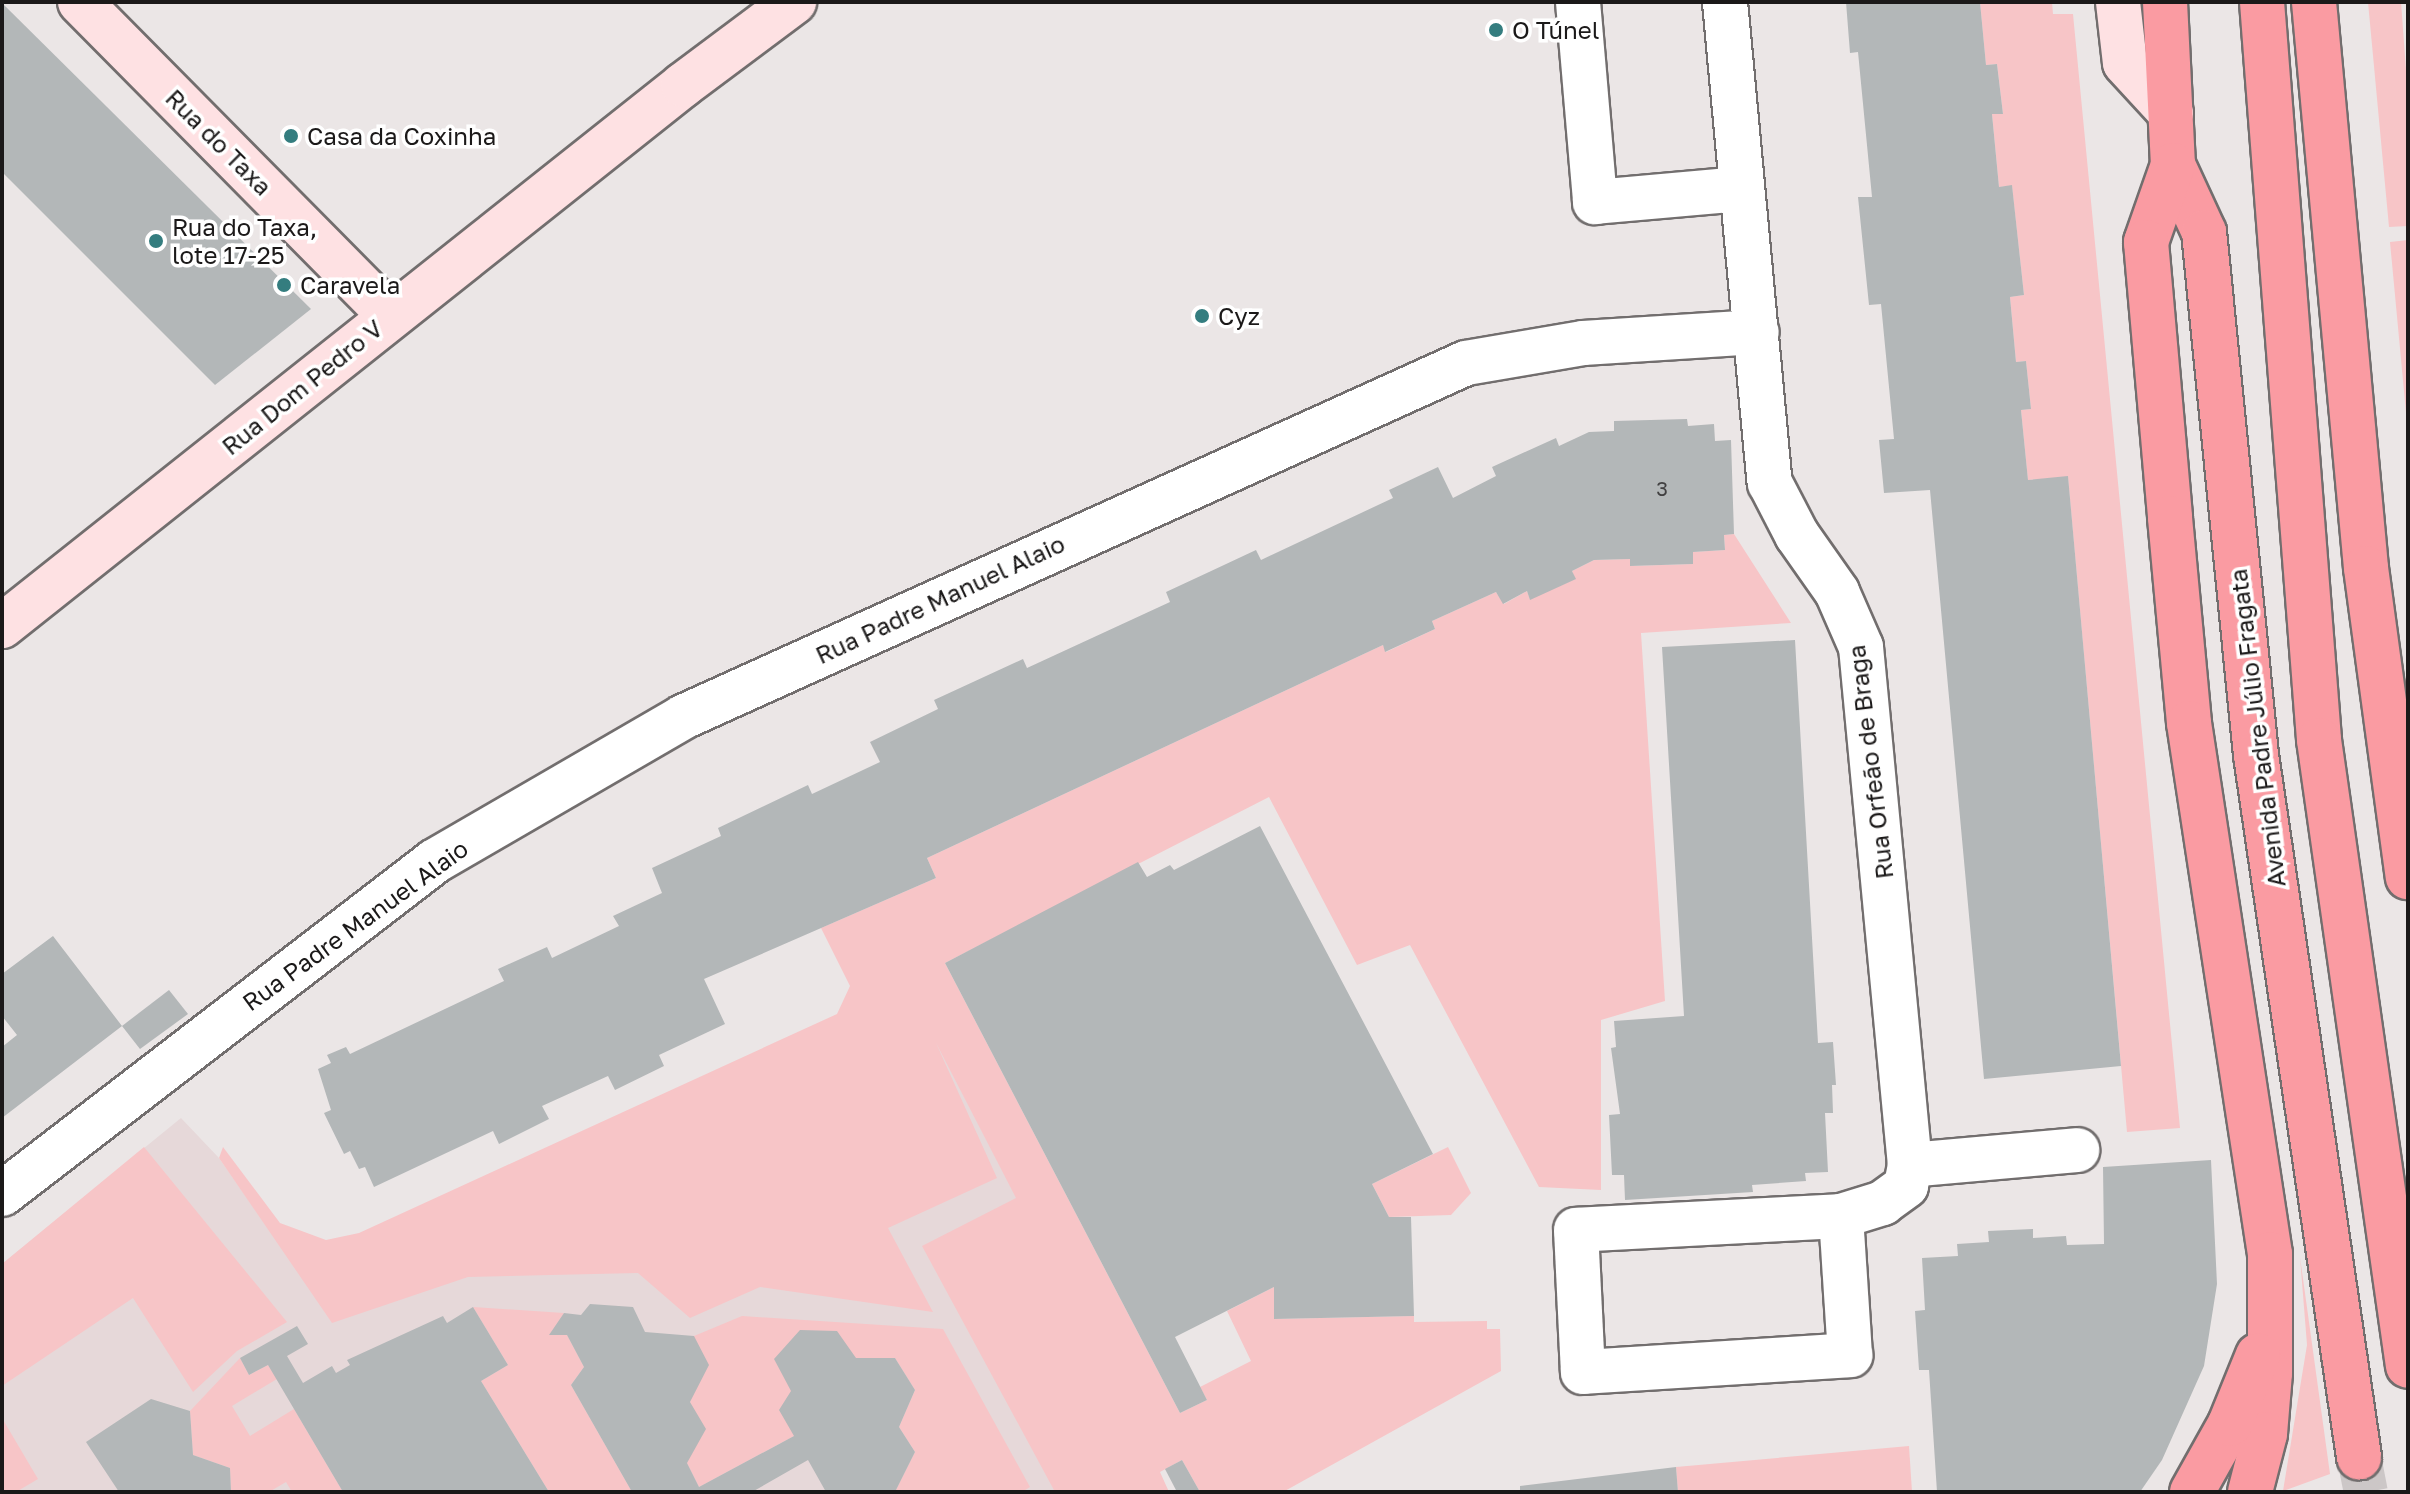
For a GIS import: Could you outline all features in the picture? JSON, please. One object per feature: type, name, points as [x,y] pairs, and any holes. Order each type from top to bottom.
[{"type":"highway","name":"Avenida Padre Júlio Fragata","points":[[2165,2],[2173,165],[2204,232],[2256,755],[2359,1457]]},
{"type":"highway","points":[[2262,2],[2319,740],[2408,1366]]},
{"type":"highway","points":[[2314,2],[2366,568],[2408,877]]},
{"type":"highway","points":[[2173,165],[2146,242],[2167,487],[2189,723],[2263,1192],[2273,1311],[2265,1434],[2250,1492]]},
{"type":"highway","points":[[2192,1492],[2230,1424],[2273,1311]]},
{"type":"street","name":"Rua do Taxa","points":[[80,2],[391,316]]},
{"type":"street","name":"Rua Dom Pedro V","points":[[2,626],[391,316],[794,2]]},
{"type":"street","points":[[1578,2],[1595,202],[1741,189]]},
{"type":"street","name":"Rua Orfeão de Braga","points":[[1725,2],[1770,483],[1797,535],[1837,592],[1861,647],[1910,1165]]},
{"type":"street","points":[[2118,2],[2125,63],[2171,113]]},
{"type":"street","name":"Rua Padre Manuel Alaio","points":[[2,1194],[196,1041],[448,853],[683,717],[1003,569],[1466,363],[1583,343],[1757,332]]},
{"type":"street","points":[[1841,1216],[1850,1355],[1583,1372],[1576,1230],[1841,1216],[1883,1203],[1906,1186],[1910,1165],[2077,1150]]},
{"type":"shaded area","points":[[1980,2],[2052,2],[2053,14],[2073,14],[2180,1128],[2127,1132],[2068,477],[2028,480],[2021,410],[2031,409],[2026,361],[2016,362],[2010,297],[2024,295],[2012,186],[1999,187],[1992,114],[2003,114],[1997,64],[1986,65]]},
{"type":"shaded area","points":[[2368,2],[2401,2],[2408,97],[2408,226],[2389,227]]},
{"type":"shaded area","points":[[2408,240],[2408,434],[2390,242]]},
{"type":"shaded area","points":[[1734,534],[1791,623],[1641,633],[1665,1001],[1601,1020],[1601,1190],[1539,1187],[1410,945],[1357,965],[1269,797],[945,963],[1180,1413],[1207,1400],[1200,1387],[1251,1361],[1227,1311],[1274,1287],[1275,1319],[1414,1316],[1414,1322],[1487,1321],[1487,1329],[1500,1329],[1501,1371],[1283,1492],[1200,1492],[1182,1460],[1160,1472],[1169,1492],[1055,1492],[922,1246],[1016,1198],[936,1043],[997,1178],[888,1228],[933,1312],[760,1287],[690,1318],[638,1273],[468,1277],[332,1323],[219,1158],[223,1147],[280,1223],[326,1240],[359,1233],[837,1014],[850,986],[821,928],[936,878],[927,858],[1383,645],[1386,652],[1435,629],[1432,621],[1496,592],[1504,604],[1527,591],[1530,599],[1575,579],[1572,571],[1594,560],[1630,559],[1631,566],[1693,564],[1693,552],[1725,550],[1724,535]]},
{"type":"shaded area","points":[[925,1021],[1169,1492],[2,1492],[2,1264],[181,1118],[219,1158],[327,1313]]},
{"type":"shaded area","points":[[144,1147],[287,1322],[237,1351],[193,1392],[133,1298],[2,1386],[2,1264]]},
{"type":"shaded area","points":[[1448,1147],[1471,1193],[1451,1215],[1389,1217],[1372,1184]]},
{"type":"shaded area","points":[[2300,1257],[2330,1474],[2283,1491],[2307,1345]]},
{"type":"shaded area","points":[[473,1307],[564,1313],[550,1335],[567,1335],[584,1367],[571,1385],[632,1492],[549,1492],[481,1381],[508,1365]]},
{"type":"shaded area","points":[[742,1316],[943,1329],[1030,1487],[1022,1492],[895,1492],[915,1452],[899,1427],[915,1390],[895,1358],[791,1391],[794,1436],[699,1487],[687,1463],[694,1336]]},
{"type":"shaded area","points":[[240,1358],[249,1375],[268,1365],[277,1379],[232,1406],[250,1436],[294,1409],[343,1492],[292,1492],[286,1482],[269,1492],[231,1492],[230,1468],[193,1455],[190,1411]]},
{"type":"shaded area","points":[[2,1418],[38,1479],[16,1492],[2,1492]]},
{"type":"shaded area","points":[[1909,1446],[1912,1492],[1678,1492],[1676,1467]]},
{"type":"building","points":[[1846,2],[1980,2],[1986,65],[1997,64],[2003,114],[1992,114],[1999,187],[2012,185],[2024,295],[2010,297],[2016,362],[2026,361],[2031,409],[2021,410],[2028,480],[2068,476],[2121,1066],[1984,1079],[1930,490],[1884,493],[1879,440],[1894,439],[1881,304],[1869,305],[1858,197],[1872,197],[1858,52],[1850,53]]},
{"type":"building","name":"Rua do Taxa, lote 17-25","points":[[2,3],[311,309],[215,385],[2,172]]},
{"type":"building","points":[[1687,419],[1688,426],[1714,424],[1715,441],[1731,440],[1734,534],[1724,535],[1725,550],[1693,552],[1693,564],[1630,566],[1630,559],[1594,560],[1572,571],[1576,579],[1530,600],[1527,591],[1503,604],[1496,592],[1432,621],[1435,629],[1385,652],[1383,645],[927,858],[936,878],[704,979],[725,1024],[659,1055],[664,1066],[615,1090],[608,1076],[542,1106],[549,1119],[499,1144],[493,1131],[374,1187],[365,1167],[359,1169],[350,1151],[344,1154],[324,1113],[331,1110],[318,1069],[331,1063],[327,1055],[346,1047],[350,1054],[504,981],[498,969],[547,947],[552,958],[619,926],[613,916],[662,893],[652,868],[721,836],[718,828],[808,785],[812,794],[880,762],[870,742],[938,709],[934,700],[1023,659],[1027,668],[1170,602],[1166,592],[1256,550],[1261,560],[1393,498],[1389,490],[1438,467],[1453,498],[1496,476],[1492,467],[1556,438],[1559,446],[1589,432],[1614,431],[1614,421]]},
{"type":"building","points":[[1795,640],[1818,1043],[1833,1042],[1836,1085],[1832,1085],[1833,1113],[1825,1113],[1828,1172],[1805,1173],[1806,1181],[1752,1185],[1753,1192],[1625,1200],[1624,1175],[1612,1175],[1609,1115],[1620,1114],[1611,1048],[1616,1047],[1614,1021],[1684,1016],[1662,647]]},
{"type":"building","points":[[1260,826],[1433,1154],[1372,1184],[1389,1217],[1411,1217],[1414,1316],[1274,1319],[1274,1287],[1175,1337],[1207,1400],[1180,1413],[945,963],[1138,862],[1147,877],[1170,865],[1174,870]]},
{"type":"building","points":[[53,936],[122,1026],[2,1118],[2,1047],[17,1035],[2,1016],[2,974]]},
{"type":"building","points":[[169,990],[188,1014],[140,1049],[122,1026]]},
{"type":"building","points":[[2211,1160],[2217,1284],[2204,1366],[2162,1460],[2140,1492],[1937,1492],[1929,1370],[1919,1370],[1915,1311],[1925,1310],[1922,1258],[1958,1256],[1957,1244],[1989,1242],[1988,1231],[2033,1229],[2033,1238],[2066,1236],[2067,1245],[2104,1244],[2103,1167]]},
{"type":"building","points":[[590,1304],[633,1307],[645,1332],[694,1336],[709,1365],[690,1402],[706,1429],[687,1463],[699,1487],[794,1436],[779,1410],[791,1391],[774,1359],[800,1330],[837,1331],[856,1358],[895,1358],[915,1390],[899,1427],[915,1452],[895,1492],[826,1492],[808,1460],[752,1492],[632,1492],[571,1385],[584,1367],[567,1335],[549,1335],[564,1313],[581,1315]]},
{"type":"building","points":[[473,1307],[508,1365],[481,1381],[549,1492],[343,1492],[268,1365],[249,1375],[240,1358],[297,1326],[308,1344],[287,1356],[303,1383],[332,1366],[336,1373],[350,1365],[347,1360],[443,1316],[447,1323]]},
{"type":"building","points":[[151,1399],[190,1411],[193,1455],[230,1468],[231,1492],[119,1492],[86,1442]]},
{"type":"building","points":[[1182,1460],[1200,1492],[1177,1492],[1165,1469]]},
{"type":"building","points":[[1676,1467],[1678,1492],[1520,1492],[1520,1486]]},
{"type":"tunnel","points":[[2359,1457],[2366,1492]]},
{"type":"place","name":"O Túnel","points":[[1496,30]]},
{"type":"place","name":"Casa da Coxinha","points":[[291,136]]},
{"type":"place","name":"Rua do Taxa, lote 17-25","points":[[156,241]]},
{"type":"place","name":"Caravela","points":[[284,285]]},
{"type":"place","name":"Cyz","points":[[1202,316]]}]
